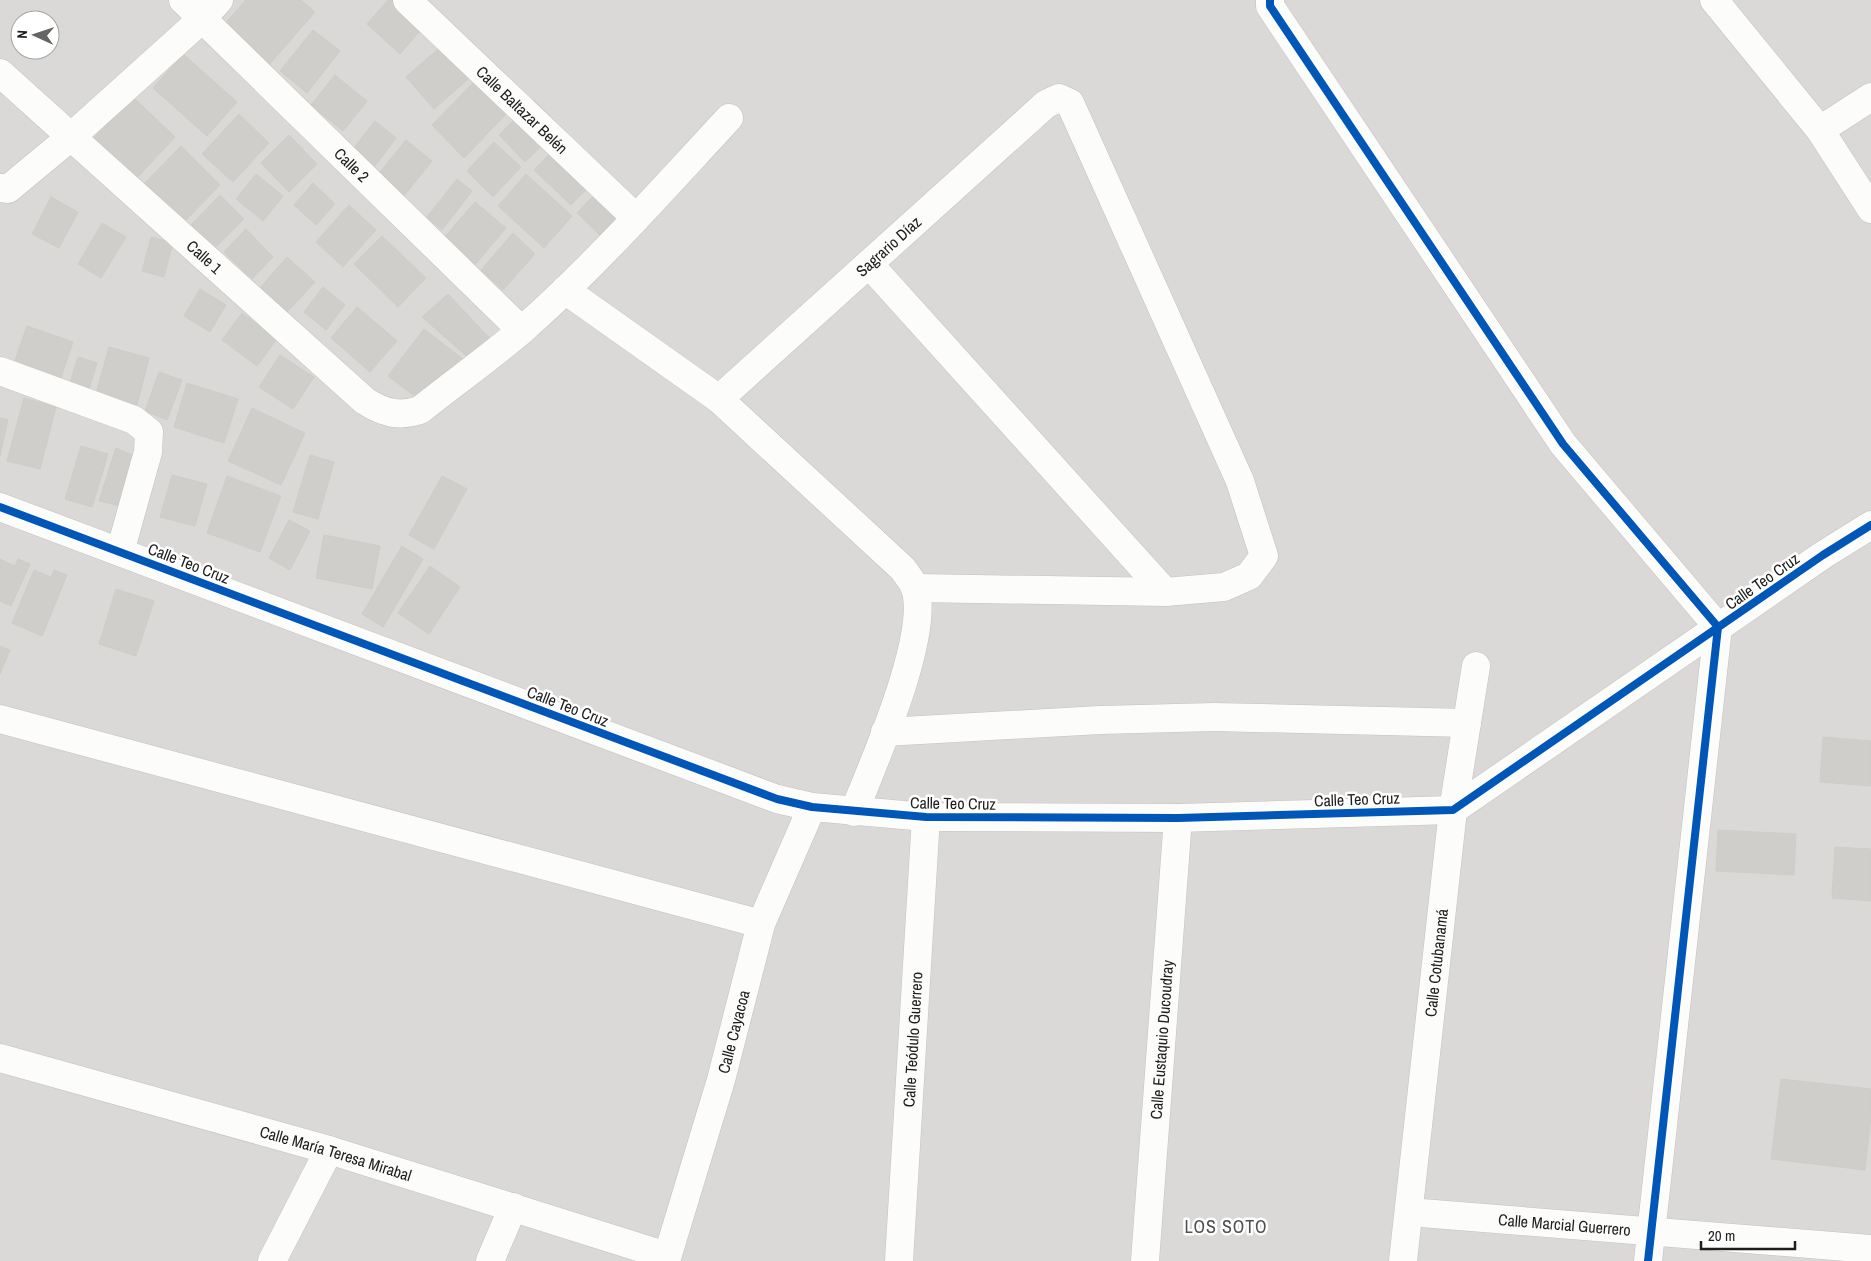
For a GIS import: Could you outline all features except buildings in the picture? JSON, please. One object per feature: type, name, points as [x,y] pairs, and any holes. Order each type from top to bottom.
[{"type":"street","name":"Calle Baltazar Belén","points":[[407,0],[636,218]]},
{"type":"street","points":[[1270,0],[1270,6],[1563,444],[1718,627],[1648,1261]]},
{"type":"street","points":[[1714,0],[1820,130],[1871,209]]},
{"type":"street","points":[[0,188],[8,189],[72,136],[202,6]]},
{"type":"street","name":"Calle 2","points":[[202,6],[521,330]]},
{"type":"street","name":"Calle 1","points":[[0,73],[365,401],[392,414],[407,414],[420,410],[521,330]]},
{"type":"street","name":"Sagrario Díaz","points":[[719,399],[1046,104],[1059,98],[1070,103],[1240,480],[1264,556],[1249,576],[1224,587],[1165,592]]},
{"type":"street","points":[[1820,130],[1871,98]]},
{"type":"street","points":[[521,330],[565,290],[636,218],[729,118]]},
{"type":"street","points":[[869,264],[1165,592]]},
{"type":"street","points":[[565,290],[719,399],[903,569],[915,588],[918,619],[912,651],[885,732],[854,812]]},
{"type":"street","points":[[0,371],[134,420],[149,432],[148,452],[120,552]]},
{"type":"street","name":"Calle Teo Cruz","points":[[0,507],[777,798],[812,807],[926,817],[1178,818],[1453,810],[1823,555],[1871,525]]},
{"type":"street","points":[[915,588],[1165,592]]},
{"type":"street","name":"Calle Cotubanamá","points":[[1403,1261],[1453,810],[1476,666]]},
{"type":"street","points":[[885,732],[1100,720],[1214,717],[1467,723]]},
{"type":"street","points":[[0,718],[761,924]]},
{"type":"street","name":"Calle Cayacoa","points":[[667,1258],[720,1080],[761,924],[812,807]]},
{"type":"street","name":"Calle Teódulo Guerrero","points":[[900,1261],[926,817]]},
{"type":"street","name":"Calle Eustaquio Ducoudray","points":[[1146,1261],[1178,818]]},
{"type":"street","name":"Calle María Teresa Mirabal","points":[[0,1058],[329,1150],[512,1206],[667,1258]]},
{"type":"street","points":[[272,1261],[329,1150]]},
{"type":"street","points":[[490,1261],[512,1206]]},
{"type":"street","name":"Calle Marcial Guerrero","points":[[1409,1212],[1871,1249]]},
{"type":"shaded area","points":[[0,0],[1871,0],[1871,1261],[0,1261]]},
{"type":"cycle path","points":[[1270,0],[1270,6],[1563,444],[1718,627],[1648,1261]]},
{"type":"cycle path","points":[[0,507],[777,799],[812,807],[926,817],[1178,818],[1453,810],[1823,555],[1871,525]]},
{"type":"district","name":"LOS SOTO","points":[[1226,1227]]}]
